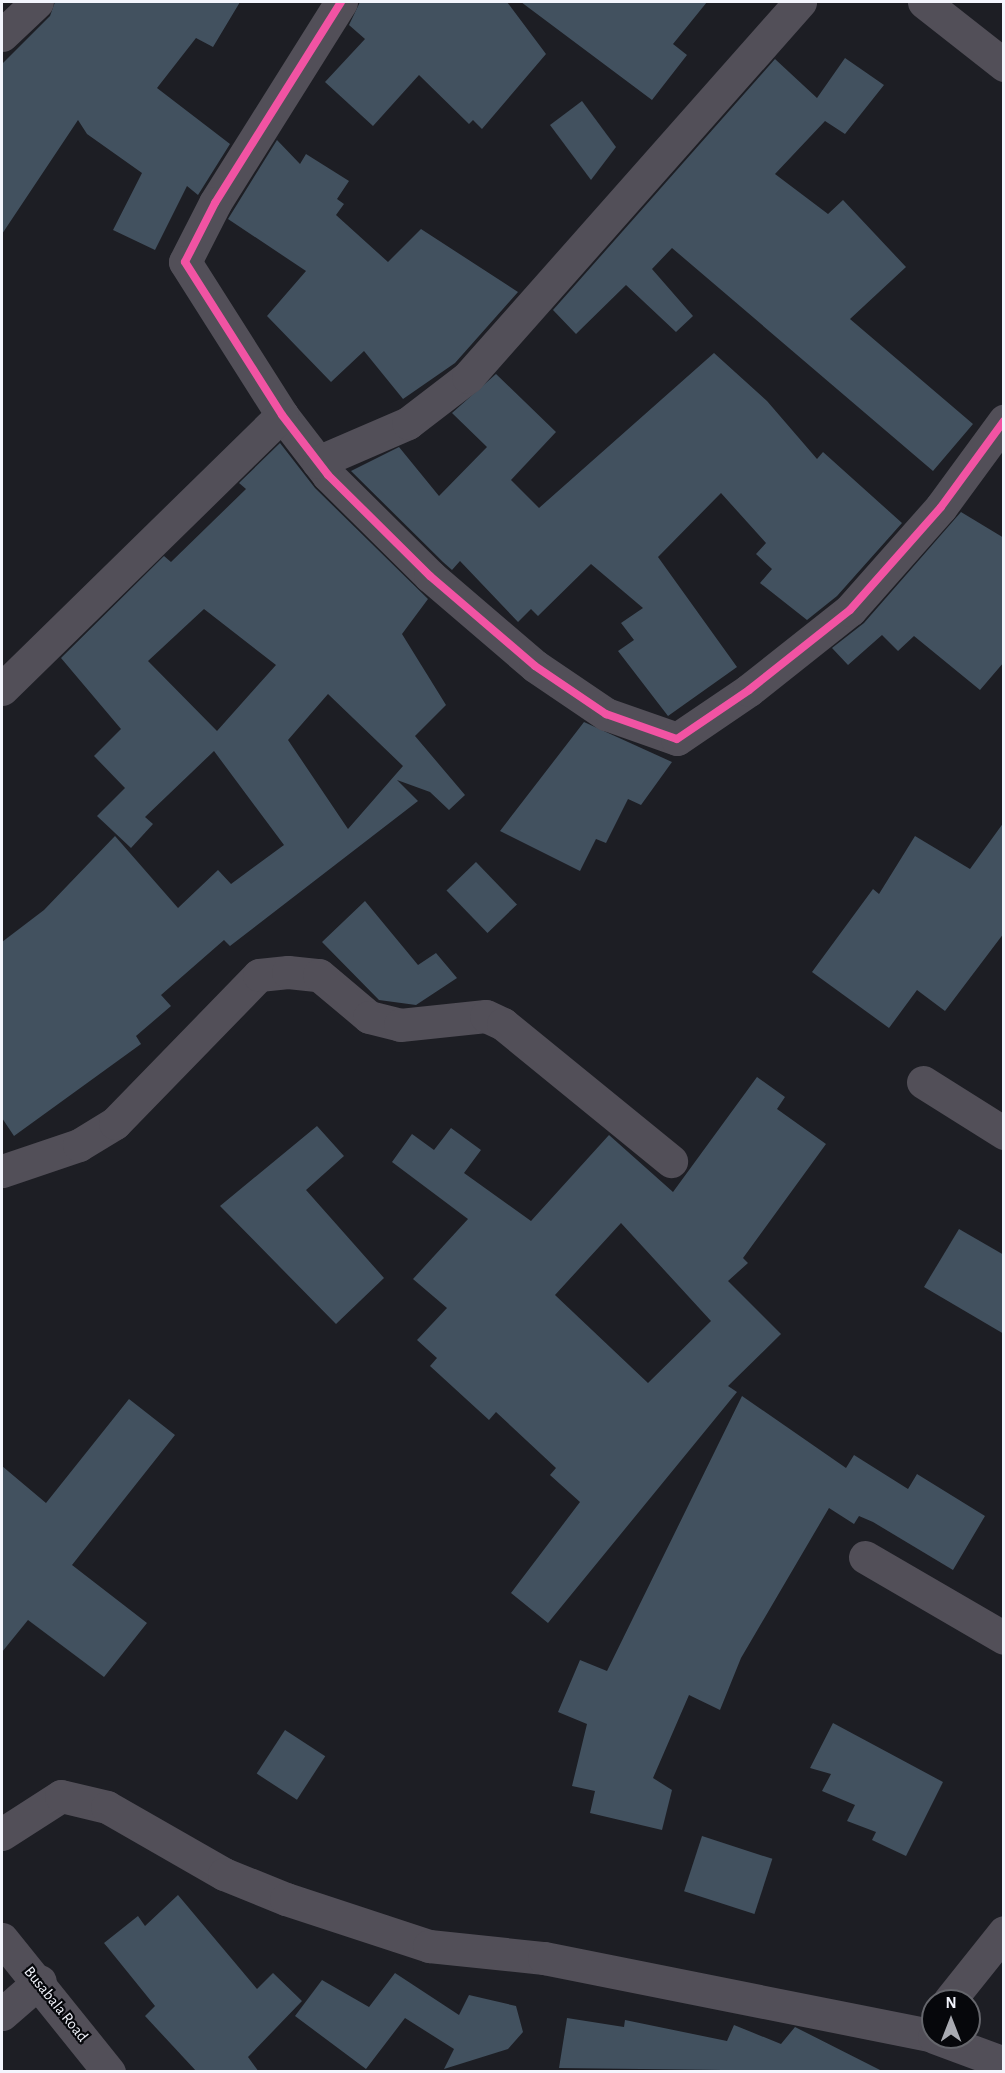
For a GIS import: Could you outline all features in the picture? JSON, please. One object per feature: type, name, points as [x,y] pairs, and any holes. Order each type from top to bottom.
[{"type":"street","points":[[2,35],[37,2]]},
{"type":"street","points":[[340,2],[214,203],[185,262],[282,415],[318,462],[430,576],[535,666],[606,714],[677,739],[850,610],[941,507],[1004,421]]},
{"type":"street","points":[[318,462],[408,423],[468,377],[800,2]]},
{"type":"street","points":[[924,2],[1004,64]]},
{"type":"street","points":[[2,689],[282,415]]},
{"type":"street","points":[[2,1171],[79,1145],[115,1123],[259,975],[288,972],[319,975],[369,1017],[400,1025],[486,1016],[503,1024],[671,1161]]},
{"type":"street","points":[[923,1082],[1004,1133]]},
{"type":"street","points":[[865,1557],[1004,1638]]},
{"type":"street","points":[[2,1834],[60,1796],[107,1807],[225,1874],[363,1928],[429,1946],[544,1958],[921,2030]]},
{"type":"street","points":[[959,1989],[1004,1932]]},
{"type":"street","name":"Busabala Road","points":[[2,1939],[40,1981],[109,2072]]},
{"type":"street","points":[[2,2014],[40,1981]]},
{"type":"street","points":[[971,2049],[1004,2063]]},
{"type":"building","points":[[55,2],[240,2],[213,47],[196,38],[157,88],[230,144],[198,195],[187,186],[155,250],[113,230],[142,173],[87,134],[78,120],[2,234],[2,64],[50,16]]},
{"type":"building","points":[[360,2],[507,2],[546,54],[482,129],[473,120],[469,124],[419,75],[373,126],[325,82],[365,39],[349,25]]},
{"type":"building","points":[[521,2],[707,2],[673,44],[687,55],[652,100]]},
{"type":"building","points":[[845,58],[884,85],[845,134],[825,121],[775,174],[828,214],[843,200],[906,267],[850,319],[973,424],[933,471],[672,248],[652,269],[693,316],[676,332],[626,285],[576,334],[553,310],[775,59],[817,98]]},
{"type":"building","points":[[582,101],[616,147],[591,180],[550,125]]},
{"type":"building","points":[[277,140],[300,164],[306,154],[349,181],[337,199],[344,204],[336,215],[388,262],[421,229],[518,292],[455,363],[403,399],[364,351],[331,382],[267,316],[306,271],[228,219]]},
{"type":"building","points":[[714,353],[767,401],[817,459],[823,452],[902,523],[837,596],[807,620],[760,583],[772,569],[756,554],[766,543],[721,493],[658,557],[737,667],[668,716],[618,651],[634,640],[621,623],[643,608],[591,564],[538,616],[531,609],[518,622],[460,561],[452,570],[351,471],[399,447],[439,496],[487,447],[452,413],[496,374],[556,432],[511,480],[539,508]]},
{"type":"building","points":[[280,443],[315,488],[428,599],[402,634],[446,705],[415,736],[465,795],[449,810],[430,792],[397,780],[418,801],[230,946],[224,940],[161,995],[171,1006],[136,1036],[141,1044],[14,1136],[2,1118],[2,942],[44,910],[115,836],[178,908],[218,870],[231,884],[284,845],[214,751],[145,817],[153,824],[131,848],[97,816],[125,788],[94,756],[121,729],[61,658],[164,556],[171,562],[246,489],[239,483]],"holes":[[[204,609],[276,665],[217,731],[148,661]],[[328,694],[403,766],[348,829],[288,740]]]},
{"type":"building","points":[[961,512],[1004,538],[1004,662],[980,690],[914,636],[898,651],[882,635],[848,665],[832,648],[864,623]]},
{"type":"building","points":[[584,722],[672,762],[641,805],[628,799],[606,843],[596,839],[580,871],[500,831]]},
{"type":"building","points":[[1004,822],[1004,933],[945,1011],[917,990],[889,1028],[812,972],[873,889],[879,894],[915,836],[970,869]]},
{"type":"building","points":[[476,862],[517,904],[487,933],[447,890]]},
{"type":"building","points":[[365,901],[418,965],[436,953],[457,978],[416,1005],[379,1000],[322,942]]},
{"type":"building","points":[[757,1077],[785,1097],[777,1109],[826,1144],[743,1258],[748,1263],[728,1281],[781,1334],[728,1386],[737,1392],[548,1623],[511,1593],[580,1502],[550,1475],[556,1468],[496,1412],[489,1420],[430,1366],[437,1358],[417,1340],[447,1308],[413,1279],[468,1219],[392,1162],[412,1134],[434,1150],[451,1128],[481,1150],[464,1173],[531,1221],[609,1135],[673,1192]],"holes":[[[621,1223],[711,1321],[648,1383],[555,1295]]]},
{"type":"building","points":[[317,1126],[344,1156],[306,1190],[384,1278],[336,1324],[220,1206]]},
{"type":"building","points":[[959,1229],[1004,1255],[1004,1334],[924,1287]]},
{"type":"building","points":[[742,1396],[846,1468],[854,1455],[908,1489],[917,1474],[985,1516],[953,1570],[873,1522],[859,1516],[854,1524],[829,1508],[741,1658],[720,1710],[689,1695],[653,1778],[672,1790],[662,1830],[590,1813],[595,1791],[572,1786],[587,1724],[558,1712],[580,1660],[607,1671]]},
{"type":"building","points":[[129,1399],[175,1435],[72,1565],[147,1623],[104,1677],[28,1620],[2,1652],[2,1466],[46,1503]]},
{"type":"building","points":[[833,1723],[943,1782],[906,1856],[872,1840],[876,1832],[847,1821],[855,1805],[822,1791],[831,1774],[810,1768]]},
{"type":"building","points":[[285,1730],[325,1756],[297,1800],[257,1774]]},
{"type":"building","points":[[702,1836],[772,1859],[754,1914],[684,1891]]},
{"type":"building","points":[[178,1895],[257,1989],[273,1973],[302,2001],[248,2057],[259,2072],[197,2072],[145,2016],[155,2006],[104,1943],[138,1916],[145,1926]]},
{"type":"building","points":[[395,1973],[459,2015],[469,1995],[516,2006],[523,2032],[508,2049],[444,2069],[454,2049],[405,2018],[366,2069],[295,2016],[322,1980],[369,2007]]},
{"type":"building","points":[[567,2018],[624,2027],[625,2020],[727,2041],[734,2025],[781,2044],[795,2027],[884,2072],[559,2068]]},
{"type":"cycle path","points":[[341,2],[215,203],[185,262],[282,415],[328,475],[430,576],[535,666],[606,714],[677,739],[749,690],[850,610],[941,507],[1004,421]]}]
